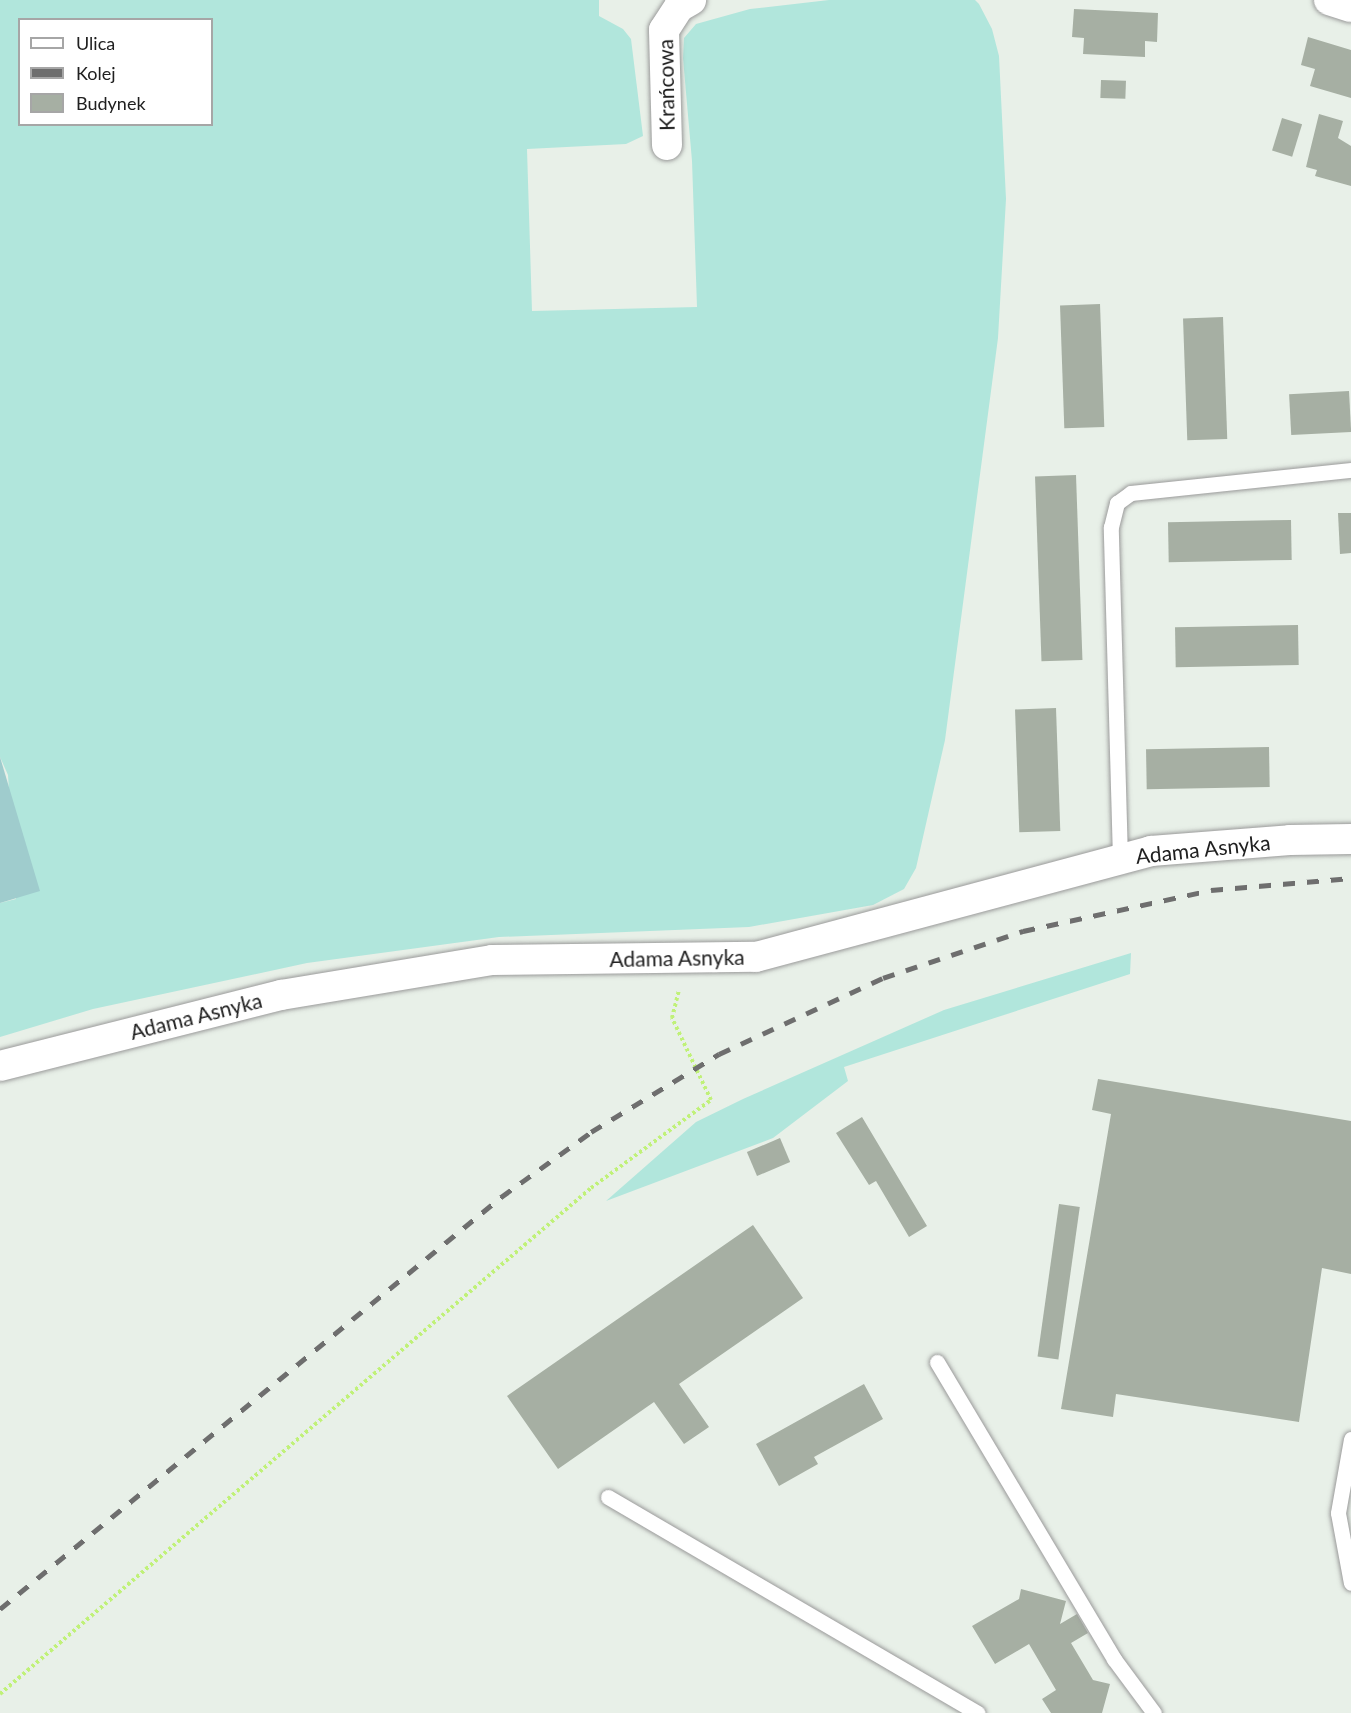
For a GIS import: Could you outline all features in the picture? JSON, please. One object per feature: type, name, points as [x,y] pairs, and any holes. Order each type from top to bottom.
[{"type":"street","name":"Krańcowa","points":[[667,146],[663,30],[669,18],[691,0]]},
{"type":"street","points":[[1329,0],[1351,7]]},
{"type":"street","name":"Adama Asnyka","points":[[0,1066],[281,995],[492,960],[756,957],[1151,851],[1290,840],[1351,839]]},
{"type":"lane","points":[[1120,860],[1111,527],[1117,503],[1131,493],[1351,470]]},
{"type":"lane","points":[[937,1362],[1114,1659],[1154,1713]]},
{"type":"lane","points":[[1351,1439],[1338,1513],[1351,1583]]},
{"type":"lane","points":[[608,1497],[977,1713]]},
{"type":"path","points":[[0,1694],[591,1188],[711,1100],[672,1018],[688,958]]},
{"type":"shaded area","points":[[0,0],[599,0],[599,16],[623,29],[631,39],[643,136],[626,144],[527,149],[532,311],[697,307],[692,161],[683,58],[684,38],[696,24],[750,9],[829,0],[975,0],[979,4],[992,29],[999,56],[1006,199],[998,338],[945,740],[916,868],[904,889],[873,905],[749,927],[499,937],[307,963],[93,1009],[0,1037],[0,903],[16,899],[8,775],[0,757]]},
{"type":"shaded area","points":[[0,757],[40,891],[0,903]]},
{"type":"shaded area","points":[[1131,953],[1130,974],[844,1067],[848,1081],[773,1138],[606,1201],[696,1122],[743,1099],[944,1010]]},
{"type":"building","points":[[1074,9],[1158,13],[1157,42],[1145,41],[1145,57],[1083,54],[1084,38],[1072,37]]},
{"type":"building","points":[[1308,37],[1351,50],[1351,98],[1310,86],[1315,69],[1301,65]]},
{"type":"building","points":[[1101,80],[1126,81],[1125,99],[1100,98]]},
{"type":"building","points":[[1319,114],[1343,121],[1338,138],[1351,146],[1351,186],[1315,176],[1317,170],[1306,167]]},
{"type":"building","points":[[1282,118],[1302,124],[1292,157],[1272,151]]},
{"type":"building","points":[[1100,304],[1104,427],[1064,428],[1060,305]]},
{"type":"building","points":[[1223,317],[1227,439],[1187,440],[1183,318]]},
{"type":"building","points":[[1349,391],[1351,432],[1291,435],[1289,394]]},
{"type":"building","points":[[1076,475],[1082,660],[1041,661],[1035,476]]},
{"type":"building","points":[[1338,513],[1351,513],[1351,553],[1340,554]]},
{"type":"building","points":[[1291,520],[1292,560],[1169,562],[1168,522]]},
{"type":"building","points":[[1298,625],[1299,665],[1176,667],[1175,627]]},
{"type":"building","points":[[1056,708],[1060,831],[1019,832],[1015,709]]},
{"type":"building","points":[[1269,747],[1270,787],[1147,789],[1146,749]]},
{"type":"building","points":[[1098,1079],[1351,1121],[1351,1274],[1322,1268],[1299,1422],[1116,1394],[1113,1417],[1061,1409],[1111,1114],[1092,1110]]},
{"type":"building","points":[[862,1117],[927,1226],[909,1237],[876,1181],[869,1185],[836,1133]]},
{"type":"building","points":[[780,1138],[790,1162],[757,1176],[747,1152]]},
{"type":"building","points":[[1059,1204],[1080,1207],[1058,1359],[1038,1357]]},
{"type":"building","points":[[753,1225],[803,1298],[679,1384],[709,1427],[684,1444],[654,1402],[558,1469],[507,1396]]},
{"type":"building","points":[[864,1384],[883,1419],[814,1457],[818,1464],[779,1486],[756,1444]]},
{"type":"building","points":[[1021,1589],[1066,1601],[1060,1624],[1077,1614],[1088,1633],[1071,1643],[1093,1680],[1110,1684],[1102,1713],[1051,1713],[1042,1699],[1056,1690],[1029,1644],[995,1664],[972,1626],[1019,1599]]},
{"type":"railway","points":[[0,1609],[501,1197],[591,1132],[719,1054],[883,978],[1023,931],[1211,890],[1351,878]]}]
